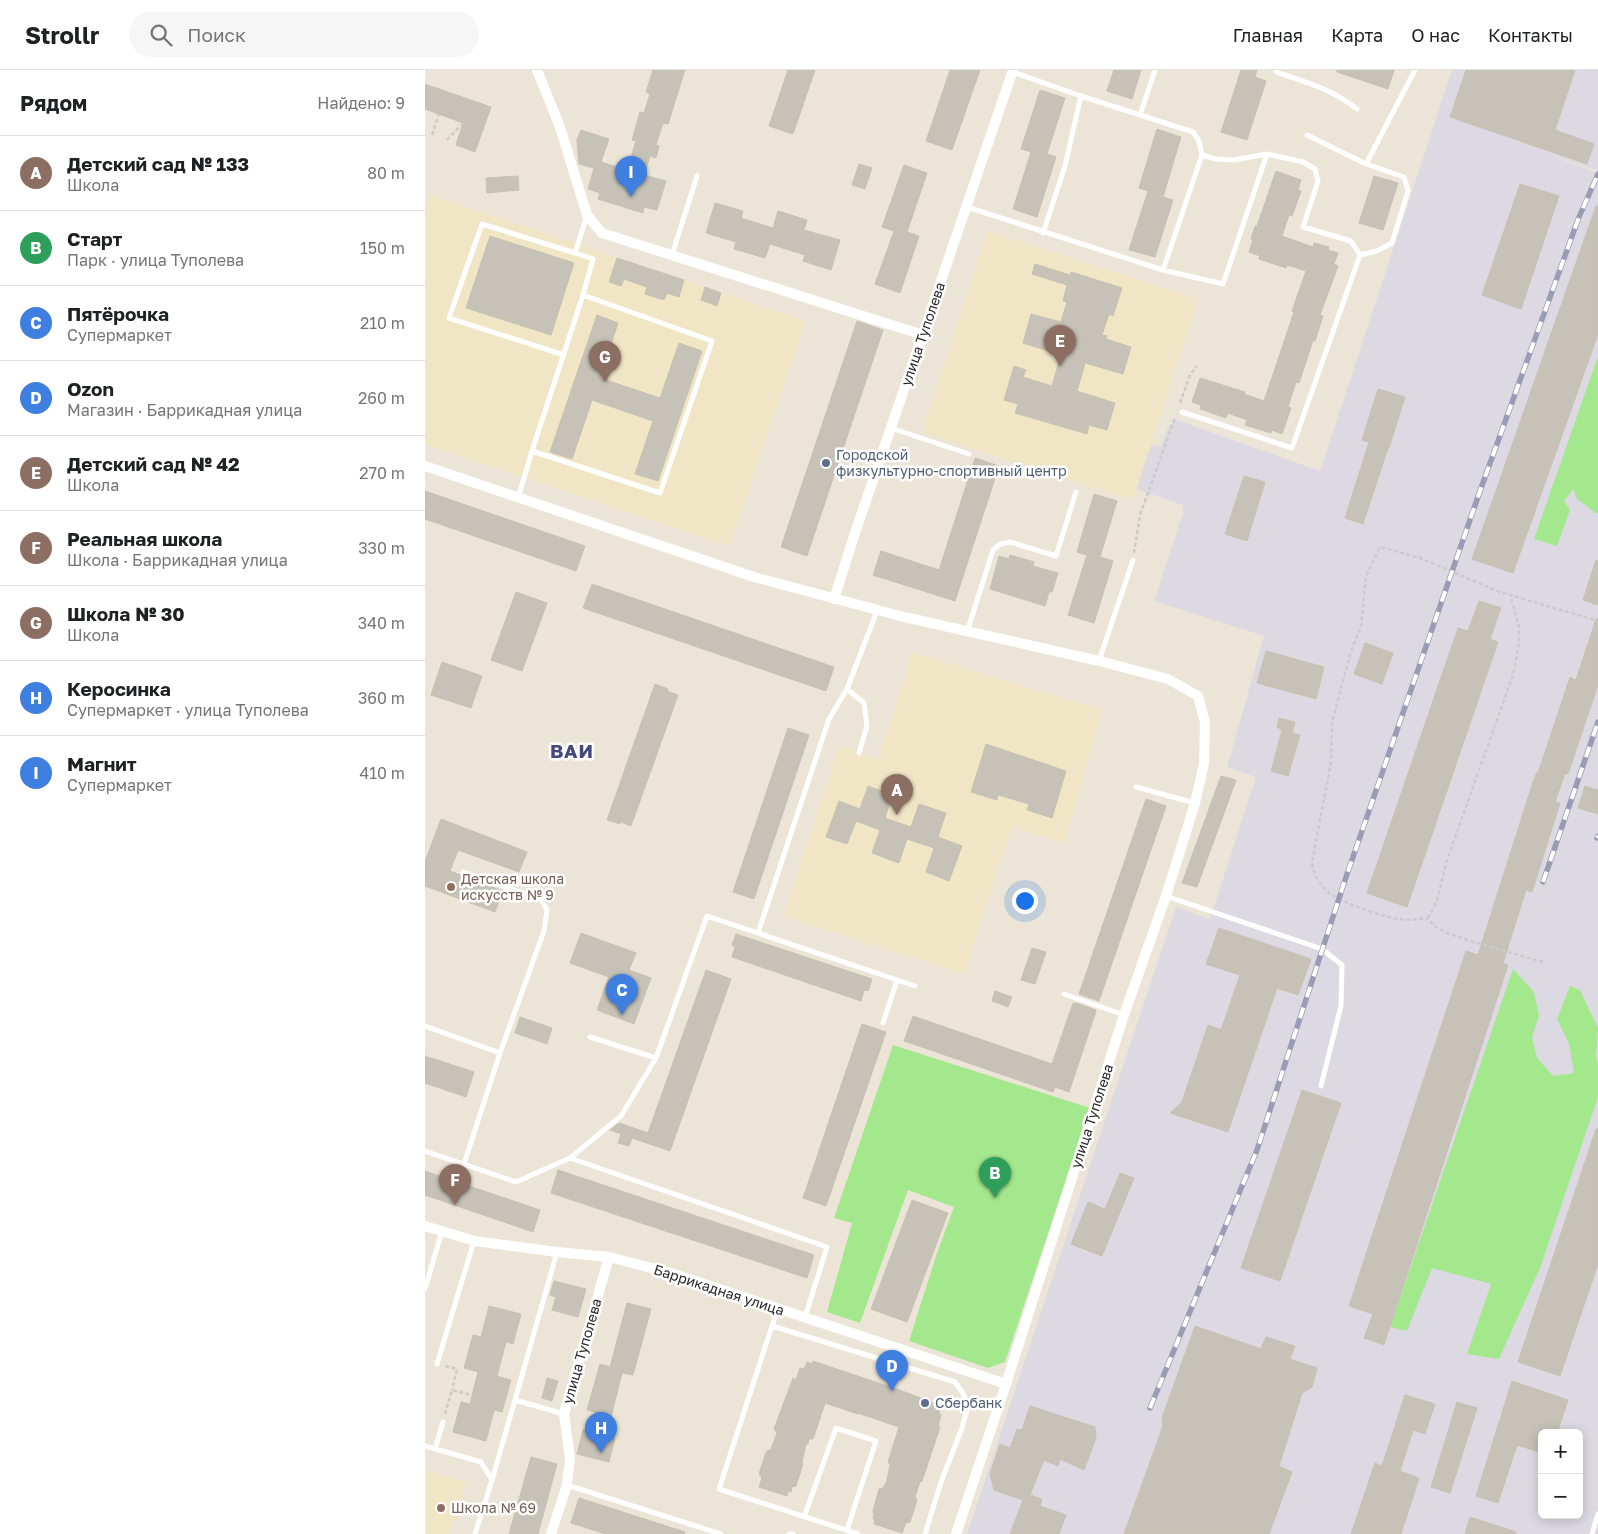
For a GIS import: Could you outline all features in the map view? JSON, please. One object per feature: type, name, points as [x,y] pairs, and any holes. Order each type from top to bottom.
[{"type":"street","points":[[537,70],[560,127],[587,215],[602,233],[923,335]]},
{"type":"street","name":"улица Туполева","points":[[834,599],[1013,71]]},
{"type":"street","points":[[425,466],[754,577],[966,632],[1099,661]]},
{"type":"street","name":"улица Туполева","points":[[956,1534],[1124,1015],[1166,896],[1195,803],[1204,764],[1205,722],[1198,696],[1169,679],[1099,661]]},
{"type":"street","name":"Баррикадная улица","points":[[425,1226],[475,1241],[609,1257],[671,1273],[1006,1384]]},
{"type":"street","name":"улица Туполева","points":[[551,1534],[567,1485],[570,1458],[564,1414],[609,1257]]},
{"type":"lane","points":[[1140,115],[1155,70]]},
{"type":"lane","points":[[1276,70],[1276,72],[1325,89],[1343,98],[1357,109]]},
{"type":"lane","points":[[1366,164],[1415,70]]},
{"type":"lane","points":[[1013,71],[1081,96],[1193,132],[1199,141],[1202,155],[1163,270]]},
{"type":"lane","points":[[1043,232],[1065,166],[1081,96]]},
{"type":"lane","points":[[1307,135],[1366,164],[1404,177],[1408,191],[1392,243],[1377,252],[1360,255]]},
{"type":"lane","points":[[1202,155],[1216,159],[1234,160],[1267,154],[1303,162],[1315,169],[1318,181],[1303,227],[1351,241],[1360,255]]},
{"type":"lane","points":[[966,207],[1163,270],[1223,284],[1267,154]]},
{"type":"lane","points":[[672,256],[697,176]]},
{"type":"lane","points":[[575,253],[587,215]]},
{"type":"lane","points":[[518,498],[532,451],[564,355],[583,295],[593,259],[482,224],[449,318],[564,355]]},
{"type":"lane","points":[[1179,412],[1292,448],[1360,255]]},
{"type":"lane","points":[[532,451],[660,494],[712,341],[583,295]]},
{"type":"lane","points":[[891,428],[969,454]]},
{"type":"lane","points":[[966,632],[993,550],[1000,544],[1010,542],[1056,556],[1076,492]]},
{"type":"lane","points":[[1099,661],[1133,560]]},
{"type":"lane","points":[[758,933],[829,719],[847,689],[877,610]]},
{"type":"lane","points":[[847,689],[864,703],[867,726],[859,753]]},
{"type":"lane","points":[[1136,787],[1195,803]]},
{"type":"lane","points":[[463,872],[541,899],[547,910],[544,931],[500,1053],[464,1164]]},
{"type":"lane","points":[[1166,896],[1323,949],[1342,965],[1341,1006],[1321,1086]]},
{"type":"lane","points":[[425,1151],[516,1182],[570,1158],[621,1116],[656,1058],[707,916],[915,986]]},
{"type":"lane","points":[[883,1023],[897,980]]},
{"type":"lane","points":[[1064,994],[1124,1015]]},
{"type":"lane","points":[[425,1026],[500,1053]]},
{"type":"lane","points":[[591,1037],[656,1058]]},
{"type":"lane","points":[[570,1158],[827,1247],[805,1317]]},
{"type":"lane","points":[[425,1289],[442,1232]]},
{"type":"lane","points":[[437,1364],[475,1241]]},
{"type":"lane","points":[[475,1534],[557,1252]]},
{"type":"lane","points":[[778,1308],[719,1489],[858,1534]]},
{"type":"lane","points":[[772,1326],[955,1382],[964,1395],[967,1410],[941,1482],[925,1534]]},
{"type":"lane","points":[[515,1400],[564,1414]]},
{"type":"lane","points":[[435,1449],[443,1422]]},
{"type":"lane","points":[[804,1517],[836,1428],[876,1441],[847,1530]]},
{"type":"lane","points":[[425,1446],[481,1462],[492,1480]]},
{"type":"lane","points":[[567,1485],[721,1534]]},
{"type":"lane","points":[[1592,1534],[1598,1514]]},
{"type":"path","points":[[432,135],[439,114]]},
{"type":"path","points":[[447,140],[463,123]]},
{"type":"path","points":[[1180,403],[1190,375],[1197,366]]},
{"type":"path","points":[[1133,560],[1140,515],[1179,412]]},
{"type":"path","points":[[1509,595],[1519,626],[1519,642],[1513,675],[1447,860],[1437,901],[1428,918],[1405,920],[1386,916],[1339,898],[1320,883],[1313,871],[1312,862],[1331,762],[1332,722],[1351,651],[1361,627],[1366,576],[1380,547],[1420,558],[1477,584],[1509,595],[1598,621]]},
{"type":"path","points":[[1428,918],[1434,926],[1447,933],[1543,962]]},
{"type":"path","points":[[437,1364],[457,1370],[443,1422]]},
{"type":"path","points":[[452,1390],[472,1395]]},
{"type":"shaded area","points":[[1452,70],[1598,70],[1598,171],[1533,149],[1598,173],[1598,1534],[967,1534],[1176,907],[1210,919],[1256,777],[1227,767],[1264,636],[1154,601],[1183,513],[1183,505],[1136,489],[1151,445],[1161,447],[1168,427],[1177,420],[1320,471]]},
{"type":"shaded area","points":[[431,195],[806,321],[729,546],[425,444],[425,211]]},
{"type":"shaded area","points":[[988,231],[1198,299],[1133,500],[922,432]]},
{"type":"shaded area","points":[[912,652],[1102,710],[1064,843],[1012,826],[964,974],[784,916],[839,746],[879,759]]},
{"type":"shaded area","name":"Школа № 69","points":[[425,1470],[466,1482],[450,1534],[425,1534]]},
{"type":"green space","points":[[1598,356],[1598,513],[1577,499],[1573,489],[1564,501],[1570,510],[1557,546],[1534,539]]},
{"type":"green space","points":[[1513,969],[1534,992],[1539,1016],[1532,1037],[1537,1058],[1553,1076],[1574,1073],[1569,1044],[1557,1019],[1570,986],[1580,990],[1598,1028],[1596,1057],[1598,1063],[1598,1097],[1540,1268],[1499,1359],[1467,1354],[1491,1284],[1432,1268],[1407,1331],[1390,1327]]},
{"type":"green space","points":[[893,1045],[1090,1108],[1005,1362],[988,1368],[909,1341],[954,1207],[908,1190],[860,1323],[827,1312],[852,1223],[834,1218]]},
{"type":"building","points":[[653,70],[685,70],[668,124],[663,123],[656,145],[659,146],[656,158],[650,156],[644,175],[666,181],[657,210],[644,207],[643,213],[598,199],[600,193],[588,189],[594,168],[579,164],[577,140],[581,130],[609,139],[601,162],[627,170],[636,141],[632,140],[640,112],[644,113],[650,94],[646,92]]},
{"type":"building","points":[[788,70],[815,70],[793,134],[769,126]]},
{"type":"building","points":[[950,70],[980,70],[952,150],[926,141]]},
{"type":"building","points":[[1114,70],[1141,70],[1132,99],[1107,91]]},
{"type":"building","points":[[1241,70],[1257,70],[1255,77],[1266,81],[1247,140],[1221,132]]},
{"type":"building","points":[[1337,70],[1394,70],[1388,89],[1337,72]]},
{"type":"building","points":[[1466,70],[1575,70],[1555,130],[1594,144],[1587,164],[1450,117]]},
{"type":"building","points":[[425,84],[491,107],[475,152],[456,145],[463,123],[425,109]]},
{"type":"building","points":[[1040,90],[1065,98],[1047,154],[1056,157],[1037,217],[1013,209],[1031,152],[1021,149]]},
{"type":"building","points":[[1157,129],[1181,137],[1163,197],[1173,200],[1155,257],[1129,250],[1148,191],[1139,188]]},
{"type":"building","points":[[859,164],[872,168],[865,189],[852,185]]},
{"type":"building","points":[[904,165],[927,173],[907,232],[919,236],[900,293],[875,284],[894,231],[882,227]]},
{"type":"building","points":[[1276,171],[1301,180],[1298,190],[1301,191],[1292,216],[1289,215],[1282,236],[1313,247],[1314,243],[1329,247],[1328,250],[1338,253],[1334,264],[1338,266],[1320,315],[1323,316],[1299,383],[1296,382],[1288,407],[1291,408],[1282,434],[1272,430],[1271,433],[1245,425],[1247,420],[1228,413],[1226,418],[1200,409],[1201,405],[1192,402],[1200,378],[1245,392],[1244,394],[1264,401],[1306,271],[1287,265],[1286,268],[1259,259],[1260,256],[1249,252],[1255,226],[1257,226]]},
{"type":"building","points":[[518,176],[519,190],[487,193],[486,178]]},
{"type":"building","points":[[1374,176],[1398,183],[1383,230],[1359,223]]},
{"type":"building","points":[[1520,184],[1559,196],[1521,309],[1482,295]]},
{"type":"building","points":[[715,203],[743,211],[741,218],[773,228],[778,211],[807,220],[804,230],[840,240],[831,270],[803,261],[805,255],[770,244],[765,258],[734,249],[736,242],[706,233]]},
{"type":"building","points":[[1596,206],[1598,206],[1598,334],[1513,573],[1472,559]]},
{"type":"building","points":[[490,236],[574,263],[551,335],[466,308]]},
{"type":"building","points":[[617,258],[684,280],[679,297],[667,293],[664,300],[645,294],[647,287],[624,279],[621,286],[609,282]]},
{"type":"building","points":[[1035,264],[1070,275],[1071,272],[1122,288],[1113,316],[1109,314],[1102,335],[1107,336],[1106,339],[1131,347],[1123,374],[1085,363],[1077,391],[1115,403],[1107,430],[1089,425],[1087,434],[1015,413],[1018,404],[1004,400],[1014,366],[1026,370],[1023,377],[1052,386],[1061,355],[1023,343],[1031,314],[1061,322],[1067,302],[1063,301],[1067,285],[1032,274]]},
{"type":"building","points":[[705,287],[721,293],[717,306],[701,300]]},
{"type":"building","points":[[597,315],[618,323],[600,378],[660,398],[679,343],[702,351],[658,481],[635,474],[653,421],[592,400],[572,459],[550,452]]},
{"type":"building","points":[[857,321],[883,330],[807,556],[781,547]]},
{"type":"building","points":[[1378,389],[1405,397],[1363,524],[1345,518],[1369,442],[1362,440]]},
{"type":"building","points":[[975,458],[999,466],[955,601],[873,575],[881,551],[939,570]]},
{"type":"building","points":[[1244,476],[1265,482],[1247,541],[1225,534]]},
{"type":"building","points":[[425,491],[585,546],[576,571],[425,519]]},
{"type":"building","points":[[1094,494],[1117,501],[1100,557],[1113,561],[1094,623],[1068,615],[1087,555],[1077,552]]},
{"type":"building","points":[[1010,555],[1034,562],[1033,566],[1058,573],[1045,606],[990,589],[999,556],[1009,559]]},
{"type":"building","points":[[1596,560],[1598,561],[1598,605],[1583,600]]},
{"type":"building","points":[[592,584],[834,667],[826,691],[583,608]]},
{"type":"building","points":[[516,592],[547,603],[522,671],[491,660]]},
{"type":"building","points":[[1479,601],[1501,608],[1490,639],[1498,642],[1407,907],[1367,893],[1458,628],[1468,631]]},
{"type":"building","points":[[1596,619],[1598,619],[1598,685],[1568,774],[1565,773],[1555,802],[1560,803],[1532,892],[1526,890],[1503,963],[1508,965],[1384,1345],[1364,1338],[1373,1314],[1349,1306],[1466,951],[1478,955],[1532,785],[1538,773],[1570,677],[1576,680]]},
{"type":"building","points":[[1365,643],[1393,653],[1382,684],[1354,674]]},
{"type":"building","points":[[1266,651],[1324,667],[1316,699],[1257,683]]},
{"type":"building","points":[[442,662],[482,676],[471,708],[431,695]]},
{"type":"building","points":[[655,684],[678,695],[631,826],[621,822],[620,824],[607,820]]},
{"type":"building","points":[[1279,718],[1295,722],[1292,733],[1300,735],[1288,776],[1271,771],[1282,730],[1277,727]]},
{"type":"building","points":[[788,728],[809,735],[754,899],[733,892]]},
{"type":"building","points":[[986,744],[1066,771],[1052,818],[1027,810],[1029,804],[998,795],[997,800],[971,792]]},
{"type":"building","points":[[1221,776],[1236,780],[1197,887],[1182,883]]},
{"type":"building","points":[[868,786],[892,795],[885,818],[911,827],[919,804],[946,813],[938,837],[962,846],[949,881],[926,872],[934,848],[907,839],[899,863],[872,853],[880,830],[856,821],[847,844],[826,837],[839,801],[860,809]]},
{"type":"building","points":[[1585,786],[1598,790],[1598,814],[1578,808]]},
{"type":"building","points":[[1146,799],[1166,806],[1099,1001],[1079,994]]},
{"type":"building","points":[[441,819],[527,852],[519,872],[458,850],[450,871],[503,891],[495,912],[425,886],[425,862]]},
{"type":"building","points":[[1219,928],[1311,959],[1298,995],[1277,988],[1228,1132],[1170,1113],[1182,1102],[1208,1025],[1221,1030],[1240,975],[1206,964]]},
{"type":"building","points":[[581,933],[636,953],[629,970],[651,978],[634,1024],[597,1010],[609,977],[570,963]]},
{"type":"building","points":[[736,934],[872,979],[868,991],[864,990],[861,1001],[732,957],[735,947],[732,945]]},
{"type":"building","points":[[1032,948],[1046,952],[1035,984],[1021,980]]},
{"type":"building","points":[[706,970],[731,979],[670,1151],[632,1138],[629,1146],[618,1143],[621,1134],[610,1130],[619,1123],[648,1133]]},
{"type":"building","points":[[995,991],[1012,997],[1008,1007],[992,1001]]},
{"type":"building","points":[[1073,1003],[1096,1011],[1069,1092],[1055,1087],[1053,1092],[904,1041],[913,1016],[1052,1064]]},
{"type":"building","points":[[520,1017],[552,1028],[547,1044],[515,1033]]},
{"type":"building","points":[[862,1024],[886,1032],[826,1206],[803,1198]]},
{"type":"building","points":[[425,1056],[474,1072],[466,1097],[425,1083]]},
{"type":"building","points":[[1302,1090],[1341,1103],[1280,1281],[1241,1268]]},
{"type":"building","points":[[1596,1129],[1598,1129],[1598,1264],[1560,1376],[1518,1362]]},
{"type":"building","points":[[558,1170],[814,1255],[807,1278],[551,1193]]},
{"type":"building","points":[[425,1171],[540,1210],[533,1232],[425,1195]]},
{"type":"building","points":[[1120,1173],[1134,1178],[1102,1256],[1071,1244],[1088,1202],[1105,1209]]},
{"type":"building","points":[[912,1200],[948,1213],[907,1322],[871,1309]]},
{"type":"building","points":[[554,1281],[586,1289],[578,1317],[552,1310],[556,1297],[550,1295]]},
{"type":"building","points":[[627,1303],[651,1309],[633,1375],[622,1373],[611,1417],[587,1410],[600,1364],[610,1367]]},
{"type":"building","points":[[489,1306],[521,1314],[513,1344],[506,1342],[497,1376],[511,1380],[502,1412],[494,1410],[486,1441],[453,1432],[461,1402],[470,1404],[478,1372],[464,1368],[473,1335],[481,1337]]},
{"type":"building","points":[[1195,1326],[1261,1349],[1266,1337],[1295,1346],[1290,1359],[1317,1368],[1312,1387],[1302,1393],[1279,1466],[1292,1472],[1269,1534],[1124,1534],[1163,1426],[1162,1418]]},
{"type":"building","points":[[813,1361],[905,1392],[936,1404],[935,1407],[941,1408],[938,1426],[940,1427],[915,1497],[917,1500],[910,1522],[906,1523],[902,1533],[874,1524],[875,1519],[873,1519],[873,1511],[879,1489],[883,1488],[886,1484],[890,1465],[888,1462],[899,1427],[858,1413],[825,1403],[813,1439],[809,1439],[808,1444],[806,1444],[803,1464],[796,1486],[792,1487],[791,1492],[788,1491],[787,1496],[759,1487],[762,1478],[759,1474],[766,1452],[771,1449],[777,1433],[774,1429],[793,1378],[796,1380],[800,1368],[804,1369],[807,1362],[812,1364]]},
{"type":"building","points":[[547,1378],[558,1381],[552,1401],[542,1398]]},
{"type":"building","points":[[1512,1381],[1568,1400],[1558,1429],[1538,1429],[1538,1452],[1517,1445],[1498,1503],[1476,1496]]},
{"type":"building","points":[[1405,1395],[1435,1404],[1425,1434],[1413,1430],[1400,1471],[1419,1478],[1401,1534],[1351,1534],[1375,1463],[1382,1466]]},
{"type":"building","points":[[1457,1402],[1477,1408],[1450,1493],[1431,1487]]},
{"type":"building","points":[[1030,1406],[1095,1427],[1096,1438],[1084,1470],[1060,1459],[1058,1466],[1044,1460],[1030,1495],[1042,1499],[1040,1506],[1066,1515],[1059,1534],[1010,1534],[1023,1500],[994,1490],[990,1474],[1000,1444],[1010,1448],[1017,1429],[1022,1430]]},
{"type":"building","points":[[583,1430],[615,1438],[609,1462],[577,1454]]},
{"type":"building","points":[[531,1457],[557,1464],[538,1534],[509,1534]]},
{"type":"building","points":[[579,1498],[685,1532],[684,1534],[606,1534],[571,1523]]},
{"type":"building","points":[[1470,1517],[1516,1532],[1516,1534],[1465,1534]]},
{"type":"railway","points":[[1150,1408],[1257,1150],[1345,880],[1480,491],[1579,217],[1598,174]]},
{"type":"railway","points":[[1543,882],[1598,722]]},
{"type":"place","name":"Магнит","points":[[631,197]]},
{"type":"place","name":"Детский сад № 42","points":[[1060,366]]},
{"type":"place","name":"Школа № 30","points":[[605,382]]},
{"type":"place","name":"Городской физкультурно-спортивный центр","points":[[826,463]]},
{"type":"place","name":"Детский сад № 133","points":[[897,815]]},
{"type":"place","name":"Детская школа искусств № 9","points":[[451,887]]},
{"type":"place","name":"Пятёрочка","points":[[622,1015]]},
{"type":"place","name":"Старт","points":[[995,1198]]},
{"type":"place","name":"Реальная школа","points":[[455,1205]]},
{"type":"place","name":"Ozon","points":[[892,1391]]},
{"type":"place","name":"Сбербанк","points":[[925,1403]]},
{"type":"place","name":"Керосинка","points":[[601,1453]]},
{"type":"place","name":"Школа № 69","points":[[441,1508]]},
{"type":"district","name":"ВАИ","points":[[572,751]]}]
